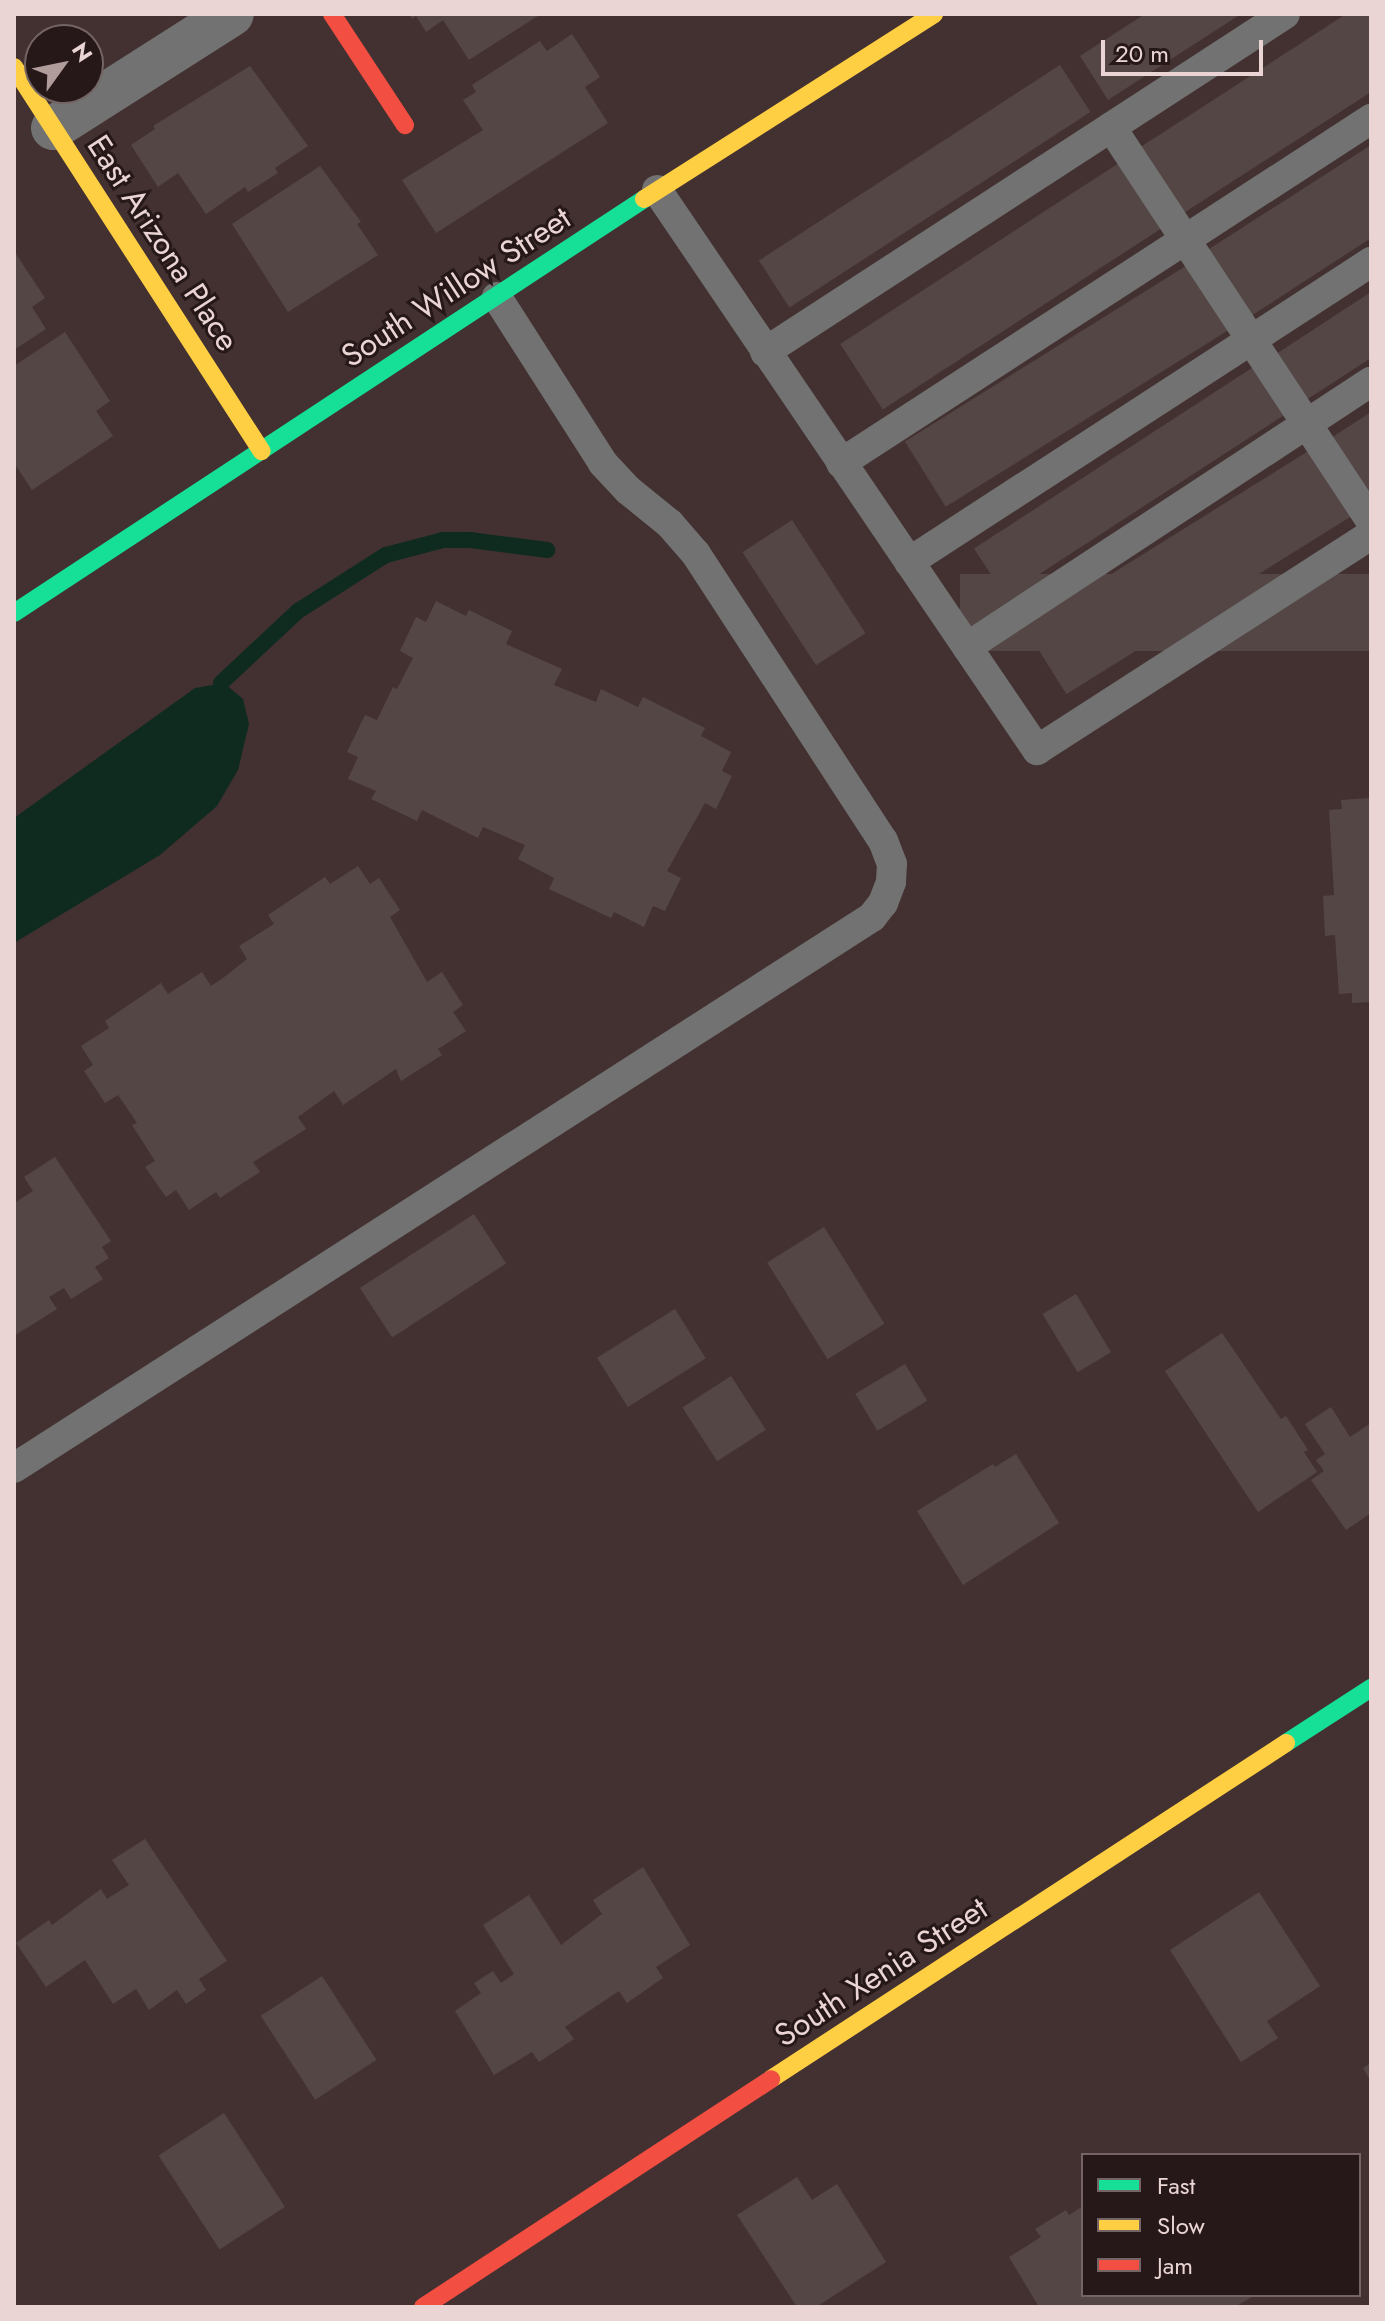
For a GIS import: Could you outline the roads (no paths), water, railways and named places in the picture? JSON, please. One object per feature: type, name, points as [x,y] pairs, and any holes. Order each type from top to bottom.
[{"type":"street","points":[[53,128],[232,14]]},
{"type":"street","points":[[332,14],[405,125]]},
{"type":"street","name":"South Willow Street","points":[[14,613],[657,190],[934,14]]},
{"type":"street","name":"East Arizona Place","points":[[14,67],[261,451]]},
{"type":"street","name":"South Xenia Street","points":[[423,2307],[1371,1688]]},
{"type":"lane","points":[[765,352],[1285,14]]},
{"type":"lane","points":[[841,463],[1371,119]]},
{"type":"lane","points":[[1111,127],[1371,522]]},
{"type":"lane","points":[[657,190],[1037,750],[1371,535]]},
{"type":"lane","points":[[909,562],[1371,262]]},
{"type":"lane","points":[[14,1468],[872,917],[883,903],[891,882],[892,864],[883,841],[696,554],[670,524],[628,490],[603,463],[497,297]]},
{"type":"lane","points":[[967,647],[1371,382]]},
{"type":"waterway","points":[[221,683],[298,611],[386,555],[443,540],[470,540],[547,550]]}]
